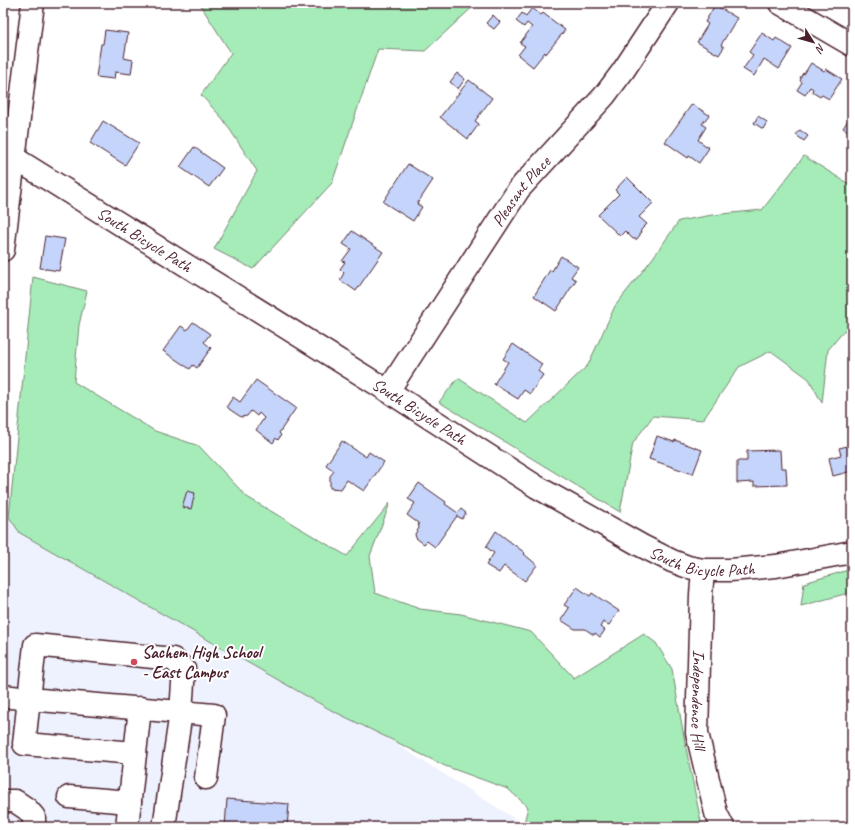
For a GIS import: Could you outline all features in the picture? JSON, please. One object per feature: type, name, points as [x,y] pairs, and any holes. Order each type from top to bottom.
[{"type":"street","points":[[3,250],[9,154],[33,3]]},
{"type":"street","name":"Pleasant Place","points":[[388,391],[519,189],[605,95],[623,71],[668,3]]},
{"type":"street","points":[[780,3],[852,45]]},
{"type":"street","name":"South Bicycle Path","points":[[9,154],[388,391],[544,491],[672,561],[688,567],[703,570],[730,570],[776,566],[852,552]]},
{"type":"street","name":"Independence Hill","points":[[703,570],[697,733],[716,812],[723,827]]},
{"type":"street","points":[[135,753],[24,744],[35,645],[173,658],[184,669],[181,712],[164,827]]},
{"type":"street","points":[[3,696],[214,715],[206,778]]},
{"type":"street","points":[[127,827],[140,708]]},
{"type":"street","points":[[69,797],[130,802]]},
{"type":"street","points":[[3,801],[15,801],[27,809],[34,817],[34,827]]},
{"type":"shaded area","name":"Sachem High School - East Campus","points":[[3,497],[528,827],[3,827]]},
{"type":"green space","points":[[199,3],[477,3],[425,51],[378,49],[332,183],[253,269],[214,249],[257,171],[223,119],[201,95],[231,53]]},
{"type":"green space","points":[[804,156],[852,186],[852,326],[849,325],[828,350],[822,403],[809,379],[771,351],[739,367],[703,420],[653,416],[633,443],[620,512],[439,402],[458,378],[527,423],[588,365],[615,306],[652,259],[679,221],[712,215],[762,210]]},
{"type":"green space","points":[[33,277],[87,291],[79,325],[74,382],[155,431],[199,446],[247,497],[347,556],[390,503],[370,556],[375,593],[420,609],[461,614],[531,632],[574,678],[644,634],[656,643],[672,669],[702,827],[523,827],[528,807],[508,789],[445,766],[331,710],[20,533],[9,517]]},
{"type":"green space","points":[[852,569],[852,592],[801,606],[804,583]]},
{"type":"building","points":[[715,5],[737,18],[721,45],[724,47],[719,55],[697,42],[708,24],[705,22]]},
{"type":"building","points":[[532,8],[541,15],[543,13],[565,30],[546,54],[545,52],[533,67],[518,55],[525,46],[520,43],[532,27],[527,23],[524,27],[516,21],[522,13],[526,16]]},
{"type":"building","points":[[493,15],[500,22],[494,29],[486,23]]},
{"type":"building","points":[[105,30],[128,33],[124,58],[133,60],[131,74],[115,72],[114,79],[96,77],[101,44],[103,44]]},
{"type":"building","points":[[762,33],[774,41],[776,38],[792,48],[779,69],[764,59],[754,76],[743,69],[753,55],[749,52]]},
{"type":"building","points":[[811,63],[824,71],[826,69],[842,79],[829,99],[822,95],[820,97],[812,92],[813,89],[810,87],[805,95],[797,90],[802,82],[800,81],[800,78]]},
{"type":"building","points":[[457,73],[465,79],[458,89],[450,82]]},
{"type":"building","points":[[469,80],[492,98],[475,121],[479,124],[468,139],[440,117]]},
{"type":"building","points":[[692,104],[709,115],[702,124],[706,127],[698,140],[709,148],[699,163],[689,156],[688,158],[665,142]]},
{"type":"building","points":[[852,114],[852,134],[843,128]]},
{"type":"building","points":[[758,116],[767,122],[763,129],[754,123]]},
{"type":"building","points":[[103,121],[139,143],[125,165],[90,143]]},
{"type":"building","points":[[800,130],[808,136],[804,141],[796,135]]},
{"type":"building","points":[[194,147],[223,168],[209,187],[180,167]]},
{"type":"building","points":[[408,164],[433,180],[417,204],[422,207],[413,221],[383,202]]},
{"type":"building","points":[[627,177],[653,203],[639,217],[647,224],[641,230],[637,239],[633,239],[625,231],[620,236],[598,215],[619,194],[615,190]]},
{"type":"building","points":[[352,231],[383,252],[356,291],[340,280],[344,273],[340,269],[345,262],[342,261],[351,249],[343,244]]},
{"type":"building","points":[[45,236],[65,239],[59,271],[40,268]]},
{"type":"building","points":[[561,256],[578,267],[571,277],[576,280],[556,311],[534,296],[550,270],[552,271]]},
{"type":"building","points":[[193,322],[210,334],[204,342],[211,348],[197,368],[193,365],[190,369],[163,351],[181,326],[187,330]]},
{"type":"building","points":[[513,344],[542,364],[538,371],[543,375],[530,394],[524,390],[518,399],[494,384],[508,362],[503,359]]},
{"type":"building","points":[[256,380],[296,408],[279,433],[281,435],[278,440],[276,438],[273,443],[256,430],[264,418],[259,413],[257,416],[251,411],[247,416],[241,417],[227,406],[233,397],[240,402]]},
{"type":"building","points":[[657,436],[674,442],[675,440],[702,450],[693,474],[649,459]]},
{"type":"building","points":[[342,441],[366,457],[369,452],[384,462],[364,491],[347,480],[341,489],[330,488],[330,476],[334,471],[326,465]]},
{"type":"building","points":[[852,445],[852,471],[833,476],[829,458],[841,455],[839,448]]},
{"type":"building","points":[[780,450],[781,468],[786,468],[787,485],[754,486],[754,482],[737,483],[737,461],[747,461],[747,451]]},
{"type":"building","points":[[419,483],[446,502],[445,504],[458,513],[461,509],[466,513],[462,519],[457,516],[435,547],[427,541],[424,544],[416,538],[415,534],[419,528],[418,523],[407,515],[415,503],[408,499]]},
{"type":"building","points":[[187,491],[195,493],[191,509],[182,507]]},
{"type":"building","points":[[496,531],[525,553],[524,554],[537,565],[525,581],[504,566],[499,573],[486,565],[494,553],[486,547]]},
{"type":"building","points":[[577,587],[590,596],[592,593],[619,611],[609,625],[603,622],[600,627],[605,630],[600,637],[585,629],[575,629],[561,620],[569,608],[564,605]]},
{"type":"building","points":[[227,799],[289,804],[287,827],[225,827]]},
{"type":"place","name":"Sachem High School - East Campus","points":[[134,662]]}]
